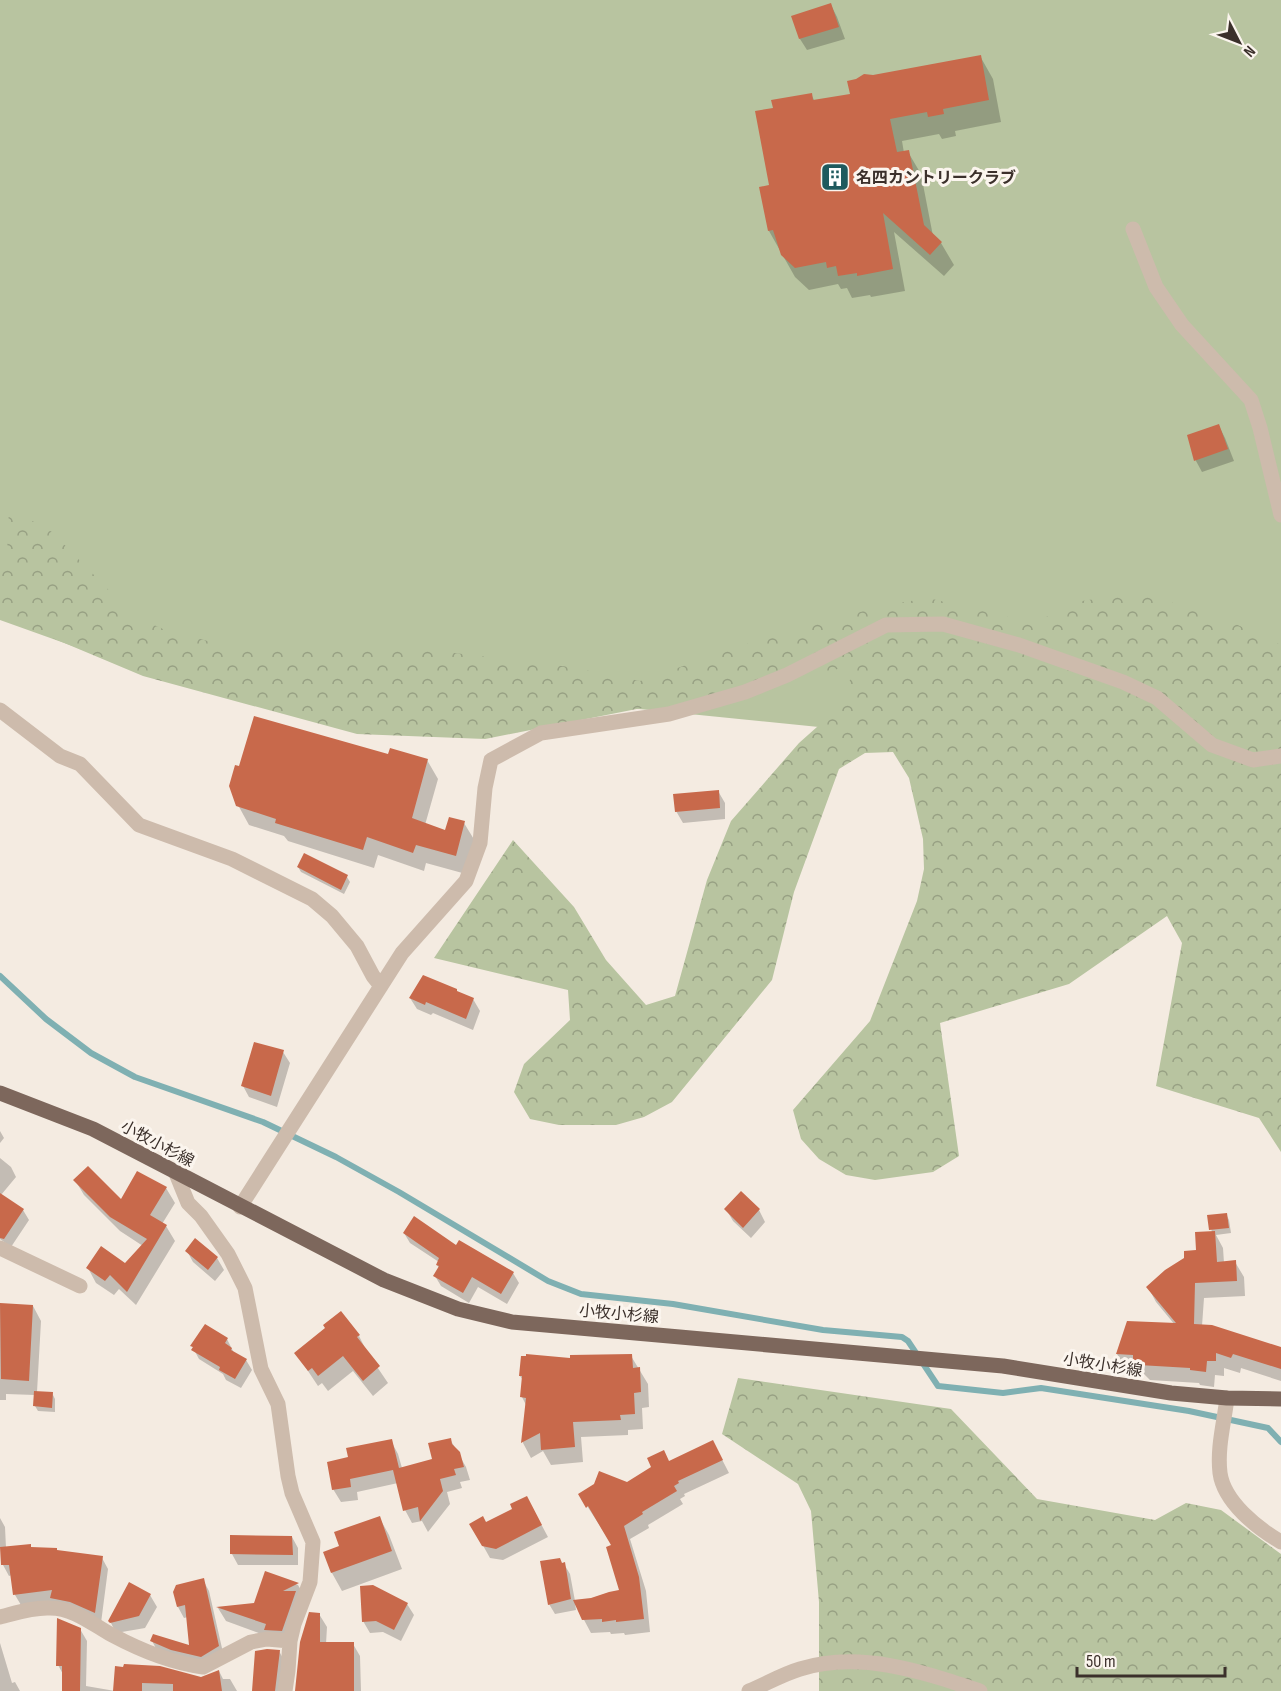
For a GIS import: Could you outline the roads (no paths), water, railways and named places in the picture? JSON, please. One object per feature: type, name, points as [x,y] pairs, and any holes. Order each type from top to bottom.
[{"type":"main road","name":"小牧小杉線","points":[[0,1093],[93,1129],[384,1280],[458,1309],[512,1322],[1003,1366],[1227,1401],[1281,1400]]},
{"type":"street","points":[[1133,229],[1156,287],[1176,316],[1228,377],[1251,400],[1281,515]]},
{"type":"street","points":[[240,1207],[402,953],[466,880],[480,843],[485,788],[491,760],[541,733],[669,714],[745,692],[787,675],[886,625],[943,624],[1019,645],[1123,682],[1157,698],[1212,745],[1253,760],[1281,756]]},
{"type":"street","points":[[0,710],[60,756],[80,764],[139,825],[232,859],[312,899],[332,916],[357,946],[381,986]]},
{"type":"street","points":[[175,1171],[188,1203],[201,1216],[228,1254],[241,1278],[249,1301],[261,1369],[278,1404],[292,1493],[313,1542],[310,1582],[290,1641],[285,1691]]},
{"type":"street","points":[[0,1248],[80,1286]]},
{"type":"street","points":[[1227,1401],[1220,1463],[1223,1483],[1248,1517],[1281,1542]]},
{"type":"street","points":[[0,1617],[39,1608],[63,1609],[90,1620],[111,1634],[152,1654],[203,1667],[209,1666],[251,1641],[267,1639],[290,1641]]},
{"type":"street","points":[[749,1691],[800,1669],[855,1662],[892,1665],[980,1691]]},
{"type":"waterway","points":[[0,976],[46,1019],[91,1053],[135,1077],[263,1122],[336,1157],[548,1281],[581,1294],[673,1304],[823,1330],[902,1337],[908,1341],[938,1386],[1003,1393],[1041,1388],[1189,1411],[1268,1428],[1281,1442]]},
{"type":"place","name":"名四カントリークラブ","points":[[835,177]]}]
